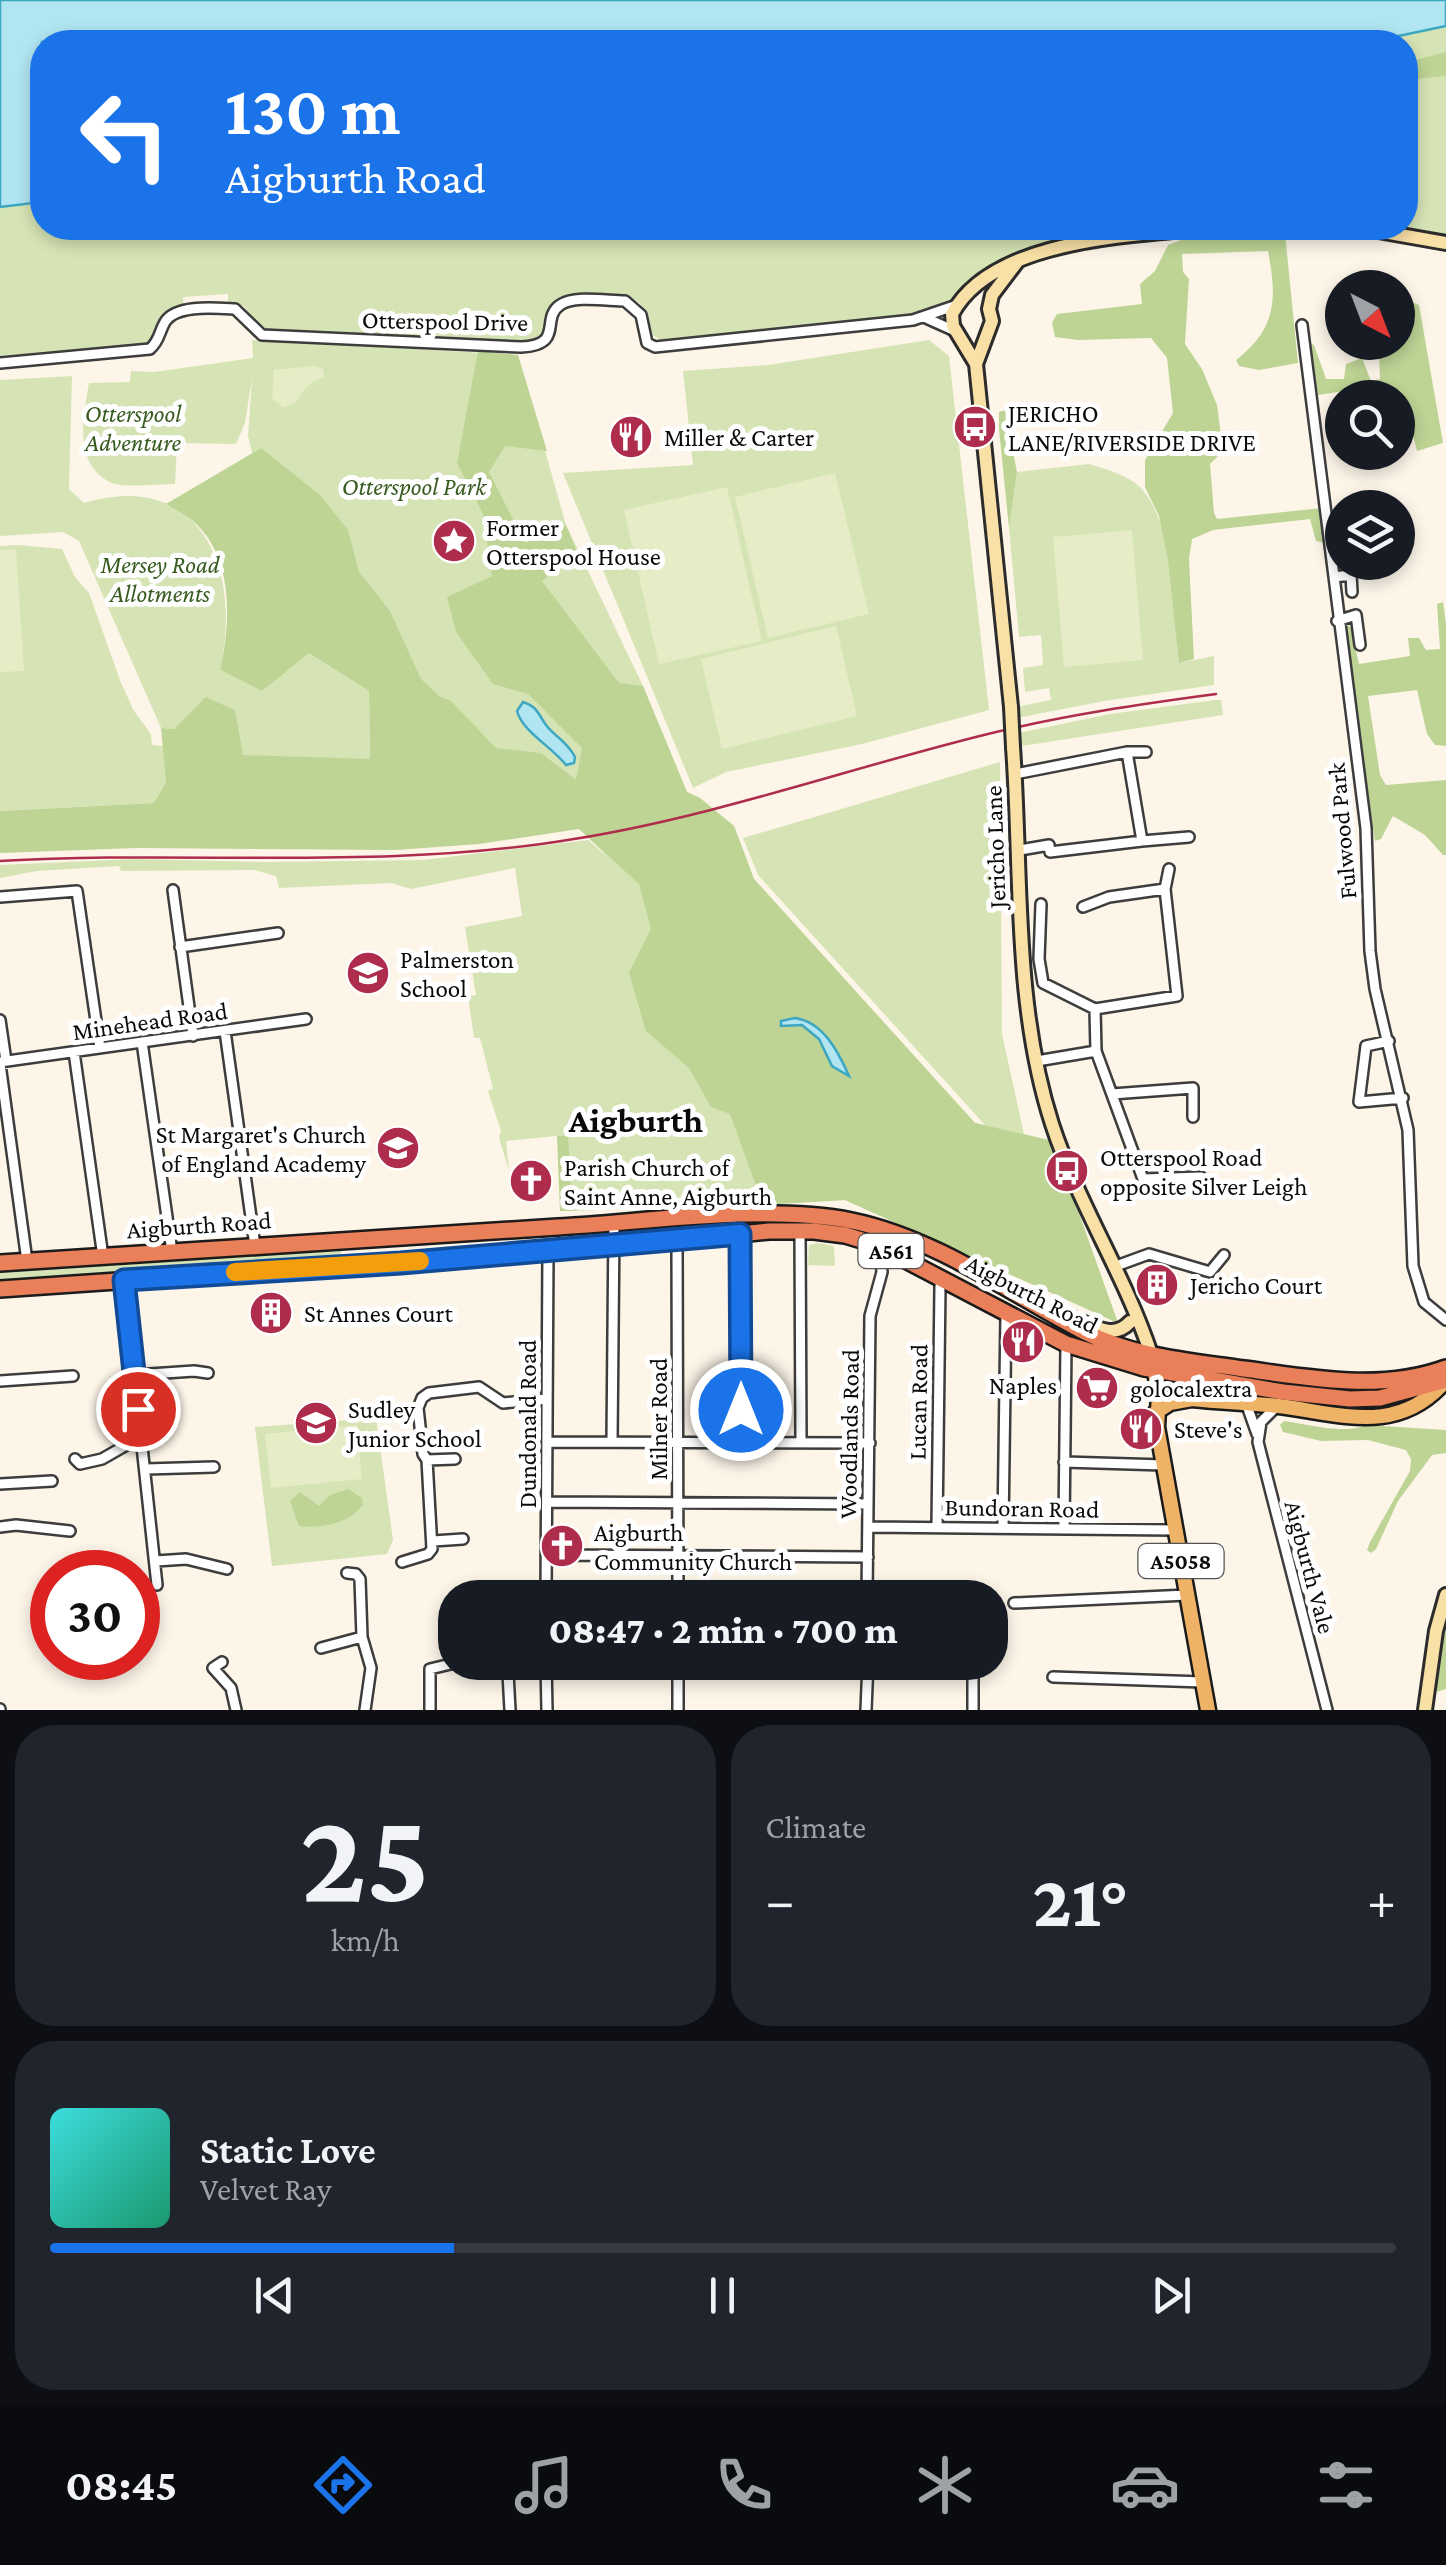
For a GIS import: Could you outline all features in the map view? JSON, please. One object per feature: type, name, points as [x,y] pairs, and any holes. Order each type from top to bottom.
[{"type":"highway","name":"Aigburth Road","points":[[0,1263],[778,1214],[855,1222],[906,1238],[1147,1361],[1348,1381],[1390,1381],[1446,1368]]},
{"type":"highway","name":"Aigburth Road","points":[[0,1289],[800,1231],[875,1244],[1066,1344],[1283,1392],[1350,1399],[1380,1398],[1446,1380]]},
{"type":"main road","name":"A5058","points":[[1147,1361],[1160,1395],[1156,1412],[1164,1465],[1208,1710]]},
{"type":"main road","points":[[1156,1412],[1182,1400],[1375,1418],[1409,1410],[1430,1399],[1446,1380]]},
{"type":"street","points":[[1418,238],[1446,243]]},
{"type":"street","points":[[960,303],[980,301],[989,309],[992,321],[984,335],[972,339],[958,333],[952,320],[960,303],[992,272],[1060,247],[1113,240]]},
{"type":"street","points":[[989,309],[999,282],[1017,262]]},
{"type":"street","name":"Otterspool Drive","points":[[0,363],[150,349],[160,340],[163,324],[172,315],[235,308],[262,335],[521,347],[543,343],[550,334],[555,311],[570,301],[625,302],[640,316],[646,343],[655,347],[926,318],[960,303]]},
{"type":"street","name":"Otterspool Drive","points":[[926,318],[958,333]]},
{"type":"street","name":"Fulwood Park","points":[[1302,325],[1325,507]]},
{"type":"street","name":"Jericho Lane","points":[[958,333],[976,364]]},
{"type":"street","name":"Jericho Lane","points":[[984,335],[976,364],[1011,707],[1021,942],[1037,1061],[1052,1124],[1089,1219],[1116,1266],[1147,1361]]},
{"type":"street","name":"Fulwood Park","points":[[1334,580],[1366,828],[1370,951],[1408,1130],[1412,1266],[1424,1302],[1446,1320]]},
{"type":"street","points":[[1351,580],[1352,592]]},
{"type":"street","points":[[1354,604],[1360,645]]},
{"type":"street","points":[[1337,620],[1356,616]]},
{"type":"street","points":[[1015,774],[1127,752],[1146,752]]},
{"type":"street","points":[[1127,752],[1142,841]]},
{"type":"street","points":[[1020,850],[1189,836]]},
{"type":"street","points":[[1040,904],[1039,959],[1044,983],[1096,1009],[1177,996],[1165,888],[1169,869]]},
{"type":"street","points":[[1083,907],[1109,897],[1165,888]]},
{"type":"street","points":[[173,890],[193,1036]]},
{"type":"street","points":[[0,898],[77,891],[100,1048]]},
{"type":"street","points":[[180,947],[278,933]]},
{"type":"street","points":[[1096,1009],[1096,1051],[1143,1179],[1200,1177]]},
{"type":"street","name":"Minehead Road","points":[[2,1063],[306,1018]]},
{"type":"street","points":[[0,1020],[28,1261]]},
{"type":"street","points":[[226,1031],[255,1246]]},
{"type":"street","points":[[1389,1041],[1366,1046],[1359,1102],[1402,1098]]},
{"type":"street","points":[[142,1042],[172,1252]]},
{"type":"street","points":[[1037,1061],[1096,1051]]},
{"type":"street","points":[[74,1052],[103,1257]]},
{"type":"street","points":[[1112,1094],[1194,1088],[1193,1117]]},
{"type":"street","points":[[612,1442],[614,1223]]},
{"type":"street","points":[[800,1231],[801,1443]]},
{"type":"street","points":[[740,1234],[741,1442]]},
{"type":"street","name":"Milner Road","points":[[678,1240],[678,1580]]},
{"type":"street","name":"Woodlands Road","points":[[867,1580],[870,1316],[883,1253],[875,1244]]},
{"type":"street","name":"Dundonald Road","points":[[546,1580],[548,1251]]},
{"type":"street","points":[[1116,1266],[1149,1254],[1210,1272],[1224,1255]]},
{"type":"street","points":[[882,1272],[908,1259]]},
{"type":"street","name":"Lucan Road","points":[[937,1527],[943,1277]]},
{"type":"street","points":[[124,1280],[155,1550]]},
{"type":"street","points":[[1003,1527],[1006,1312]]},
{"type":"street","points":[[1059,1316],[1114,1332],[1123,1330],[1132,1316]]},
{"type":"street","points":[[1064,1528],[1066,1344]]},
{"type":"street","points":[[135,1376],[204,1373],[204,1358]]},
{"type":"street","points":[[0,1381],[72,1376]]},
{"type":"street","points":[[402,1562],[428,1554],[433,1542],[427,1460],[418,1408],[422,1398],[430,1393],[478,1387],[503,1402],[546,1399]]},
{"type":"street","name":"Aigburth Vale","points":[[1246,1403],[1258,1434],[1327,1710]]},
{"type":"street","points":[[1258,1434],[1264,1416],[1278,1406]]},
{"type":"street","points":[[74,1459],[80,1464],[102,1459],[130,1442],[142,1442]]},
{"type":"street","points":[[547,1442],[870,1443]]},
{"type":"street","points":[[427,1460],[454,1459]]},
{"type":"street","points":[[1064,1462],[1164,1465]]},
{"type":"street","points":[[146,1469],[214,1467]]},
{"type":"street","points":[[0,1484],[52,1481]]},
{"type":"street","points":[[546,1502],[868,1504]]},
{"type":"street","points":[[0,1527],[16,1525],[70,1532]]},
{"type":"street","name":"Bundoran Road","points":[[868,1526],[1175,1530]]},
{"type":"street","points":[[433,1542],[463,1539]]},
{"type":"street","points":[[546,1555],[868,1558]]},
{"type":"street","points":[[160,1561],[186,1558],[227,1569]]},
{"type":"street","points":[[347,1573],[360,1579],[362,1637],[371,1668],[366,1710]]},
{"type":"street","points":[[1014,1603],[1187,1595]]},
{"type":"street","points":[[1425,1710],[1436,1630],[1446,1595]]},
{"type":"street","points":[[319,1646],[362,1637]]},
{"type":"street","points":[[222,1662],[214,1668],[231,1688],[236,1710]]},
{"type":"street","points":[[430,1710],[430,1668],[438,1666]]},
{"type":"street","points":[[1054,1677],[1203,1682]]},
{"type":"street","points":[[508,1680],[510,1710]]},
{"type":"street","points":[[546,1680],[547,1710]]},
{"type":"street","points":[[678,1680],[678,1710]]},
{"type":"street","points":[[866,1710],[867,1680]]},
{"type":"street","points":[[973,1680],[973,1710]]},
{"type":"green space","points":[[1446,26],[1446,238],[1418,232],[1418,32]]},
{"type":"green space","points":[[1446,52],[1446,76],[1418,79],[1418,60]]},
{"type":"green space","points":[[30,203],[30,240],[1102,240],[997,265],[945,306],[918,315],[661,340],[649,333],[640,303],[587,294],[555,299],[547,331],[527,341],[267,329],[258,326],[244,306],[228,308],[228,294],[183,297],[184,311],[177,307],[160,321],[156,337],[149,344],[0,356],[0,207]]},
{"type":"green space","points":[[1181,240],[1286,240],[1298,363],[1259,370],[1239,366],[1236,360],[1260,336],[1271,311],[1273,284],[1268,251],[1182,254],[1183,272],[1189,279],[1185,344],[1202,369],[1217,405],[1223,451],[1210,464],[1217,519],[1322,508],[1324,543],[1316,541],[1310,519],[1213,530],[1192,539],[1189,559],[1194,659],[1179,663],[1168,560],[1159,516],[1145,487],[1145,460],[1173,413],[1167,358],[1151,338],[1055,337],[1052,323],[1057,314],[1142,304],[1140,284],[1155,271],[1168,245]]},
{"type":"green space","points":[[1415,303],[1419,305],[1443,443],[1417,451],[1415,380],[1376,380],[1380,379],[1379,360],[1415,360]]},
{"type":"green space","name":"Otterspool Park","points":[[252,340],[518,355],[566,525],[643,686],[687,792],[734,826],[754,879],[975,1123],[985,1125],[758,875],[743,838],[1000,762],[1002,1034],[1024,1134],[1053,1141],[1118,1323],[845,1200],[573,1211],[567,1135],[506,1141],[509,1171],[488,1091],[493,1089],[480,1038],[474,1038],[468,996],[476,995],[465,927],[522,916],[515,868],[411,889],[391,883],[279,888],[276,876],[254,870],[121,871],[119,866],[37,871],[0,878],[0,865],[135,859],[423,860],[588,840],[610,859],[579,829],[454,752],[268,518],[248,436],[252,379],[245,423],[236,444],[177,443],[175,484],[112,483],[91,465],[84,439],[89,383],[130,382],[131,371],[154,372],[253,358]]},
{"type":"green space","points":[[929,340],[949,356],[989,710],[862,744],[726,772],[693,788],[563,473],[693,465],[683,371],[768,365]]},
{"type":"green space","points":[[1311,344],[1326,379],[1344,379],[1346,364],[1363,360],[1371,380],[1325,380],[1325,394],[1318,395]]},
{"type":"green space","name":"Otterspool Park","points":[[478,351],[518,355],[547,451],[505,446],[489,472],[525,543],[566,525],[578,554],[542,581],[619,683],[643,686],[687,792],[734,826],[754,879],[975,1123],[1053,1141],[1118,1323],[845,1200],[763,1205],[730,1114],[711,1107],[689,1068],[646,1031],[629,973],[651,929],[639,884],[579,829],[479,844],[396,850],[137,848],[0,853],[0,811],[154,803],[166,782],[161,728],[174,729],[206,697],[235,710],[243,755],[370,759],[369,691],[309,653],[262,691],[220,670],[227,611],[222,571],[206,536],[190,518],[166,504],[261,448],[320,495],[348,530],[359,572],[390,611],[421,679],[439,696],[451,701],[496,748],[541,753],[576,780],[582,748],[528,694],[493,684],[456,632],[447,597],[492,576],[483,514],[457,463]]},
{"type":"green space","points":[[315,366],[323,369],[324,376],[307,387],[294,403],[283,407],[272,398],[274,370]]},
{"type":"green space","name":"Mersey Road Allotments","points":[[72,376],[69,489],[84,503],[125,496],[159,501],[185,515],[205,537],[218,565],[225,598],[220,670],[262,691],[308,652],[369,691],[370,760],[242,755],[235,710],[207,698],[174,729],[161,728],[79,541],[63,532],[0,536],[0,380]]},
{"type":"green space","points":[[1005,410],[1017,472],[1009,528],[999,429],[999,412]]},
{"type":"green space","points":[[1089,464],[1129,479],[1152,503],[1171,570],[1179,663],[1214,656],[1214,685],[1017,718],[1016,707],[1051,700],[1049,688],[1025,692],[1023,668],[1043,665],[1041,635],[1019,637],[1009,528],[1017,472]]},
{"type":"green space","points":[[835,473],[869,614],[768,638],[735,497]]},
{"type":"green space","points":[[727,487],[762,641],[659,664],[624,510]]},
{"type":"green space","points":[[1132,530],[1143,660],[1064,667],[1053,537]]},
{"type":"green space","points":[[0,546],[62,549],[75,577],[89,593],[134,711],[151,734],[152,745],[163,746],[166,782],[154,803],[0,811]]},
{"type":"green space","points":[[16,549],[24,671],[0,672],[0,550]]},
{"type":"green space","points":[[1443,602],[1446,746],[1435,745],[1427,734],[1417,690],[1368,696],[1380,775],[1386,785],[1446,780],[1446,855],[1425,835],[1393,816],[1381,839],[1375,841],[1342,626],[1346,623],[1351,628],[1359,664],[1410,656],[1408,638],[1419,638],[1426,650],[1440,649],[1437,604]]},
{"type":"green space","points":[[836,626],[857,716],[722,749],[701,659]]},
{"type":"green space","points":[[1221,700],[1223,715],[1022,746],[1019,733],[1110,714]]},
{"type":"green space","points":[[568,1135],[573,1211],[560,1211],[557,1136]]},
{"type":"green space","points":[[809,1245],[834,1246],[835,1266],[808,1265]]},
{"type":"green space","points":[[341,1251],[344,1263],[0,1282],[0,1271]]},
{"type":"green space","points":[[376,1418],[393,1540],[387,1554],[272,1566],[255,1427]]},
{"type":"green space","points":[[1284,1421],[1336,1429],[1366,1425],[1446,1430],[1446,1453],[1432,1455],[1398,1501],[1371,1553],[1367,1550],[1370,1542],[1410,1471],[1411,1459],[1406,1450],[1368,1440],[1321,1441],[1283,1432],[1280,1425]]},
{"type":"green space","points":[[357,1425],[362,1479],[271,1488],[265,1434]]},
{"type":"green space","points":[[348,1489],[362,1498],[363,1505],[351,1516],[316,1527],[299,1526],[290,1501],[300,1492],[319,1506],[330,1495]]},
{"type":"green space","points":[[1446,1620],[1446,1689],[1437,1692],[1436,1672]]},
{"type":"water","points":[[0,0],[1446,0],[1446,26],[1418,32],[30,30],[30,203],[0,207]]},
{"type":"water","points":[[523,702],[535,709],[568,747],[575,757],[574,763],[566,765],[525,725],[517,711]]},
{"type":"water","points":[[795,1018],[821,1032],[849,1076],[832,1066],[819,1039],[802,1025],[781,1026],[781,1021]]},
{"type":"railway","points":[[0,861],[360,857],[503,849],[680,818],[1020,727],[1216,694]]},
{"type":"slow traffic","points":[[235,1272],[420,1261]]},
{"type":"place","name":"JERICHO LANE/RIVERSIDE DRIVE","points":[[975,427]]},
{"type":"place","name":"Miller & Carter","points":[[631,437]]},
{"type":"place","name":"Former Otterspool House","points":[[454,541]]},
{"type":"place","name":"Palmerston School","points":[[368,973]]},
{"type":"place","name":"St Margaret's Church of England Academy","points":[[398,1148]]},
{"type":"place","name":"Otterspool Road opposite Silver Leigh","points":[[1067,1171]]},
{"type":"place","name":"Parish Church of Saint Anne, Aigburth","points":[[531,1181]]},
{"type":"place","name":"Jericho Court","points":[[1157,1285]]},
{"type":"place","name":"St Annes Court","points":[[271,1313]]},
{"type":"place","name":"Naples","points":[[1023,1342]]},
{"type":"place","name":"golocalextra","points":[[1097,1388]]},
{"type":"place","name":"Sudley Junior School","points":[[316,1423]]},
{"type":"place","name":"Steve's","points":[[1141,1429]]},
{"type":"place","name":"Aigburth Community Church","points":[[562,1546]]},
{"type":"district","name":"Aigburth","points":[[636,1120]]},
{"type":"route","points":[[138,1409],[124,1280],[401,1263],[740,1234],[741,1410]]},
{"type":"park label","name":"Otterspool Adventure","points":[[133,428]]}]
